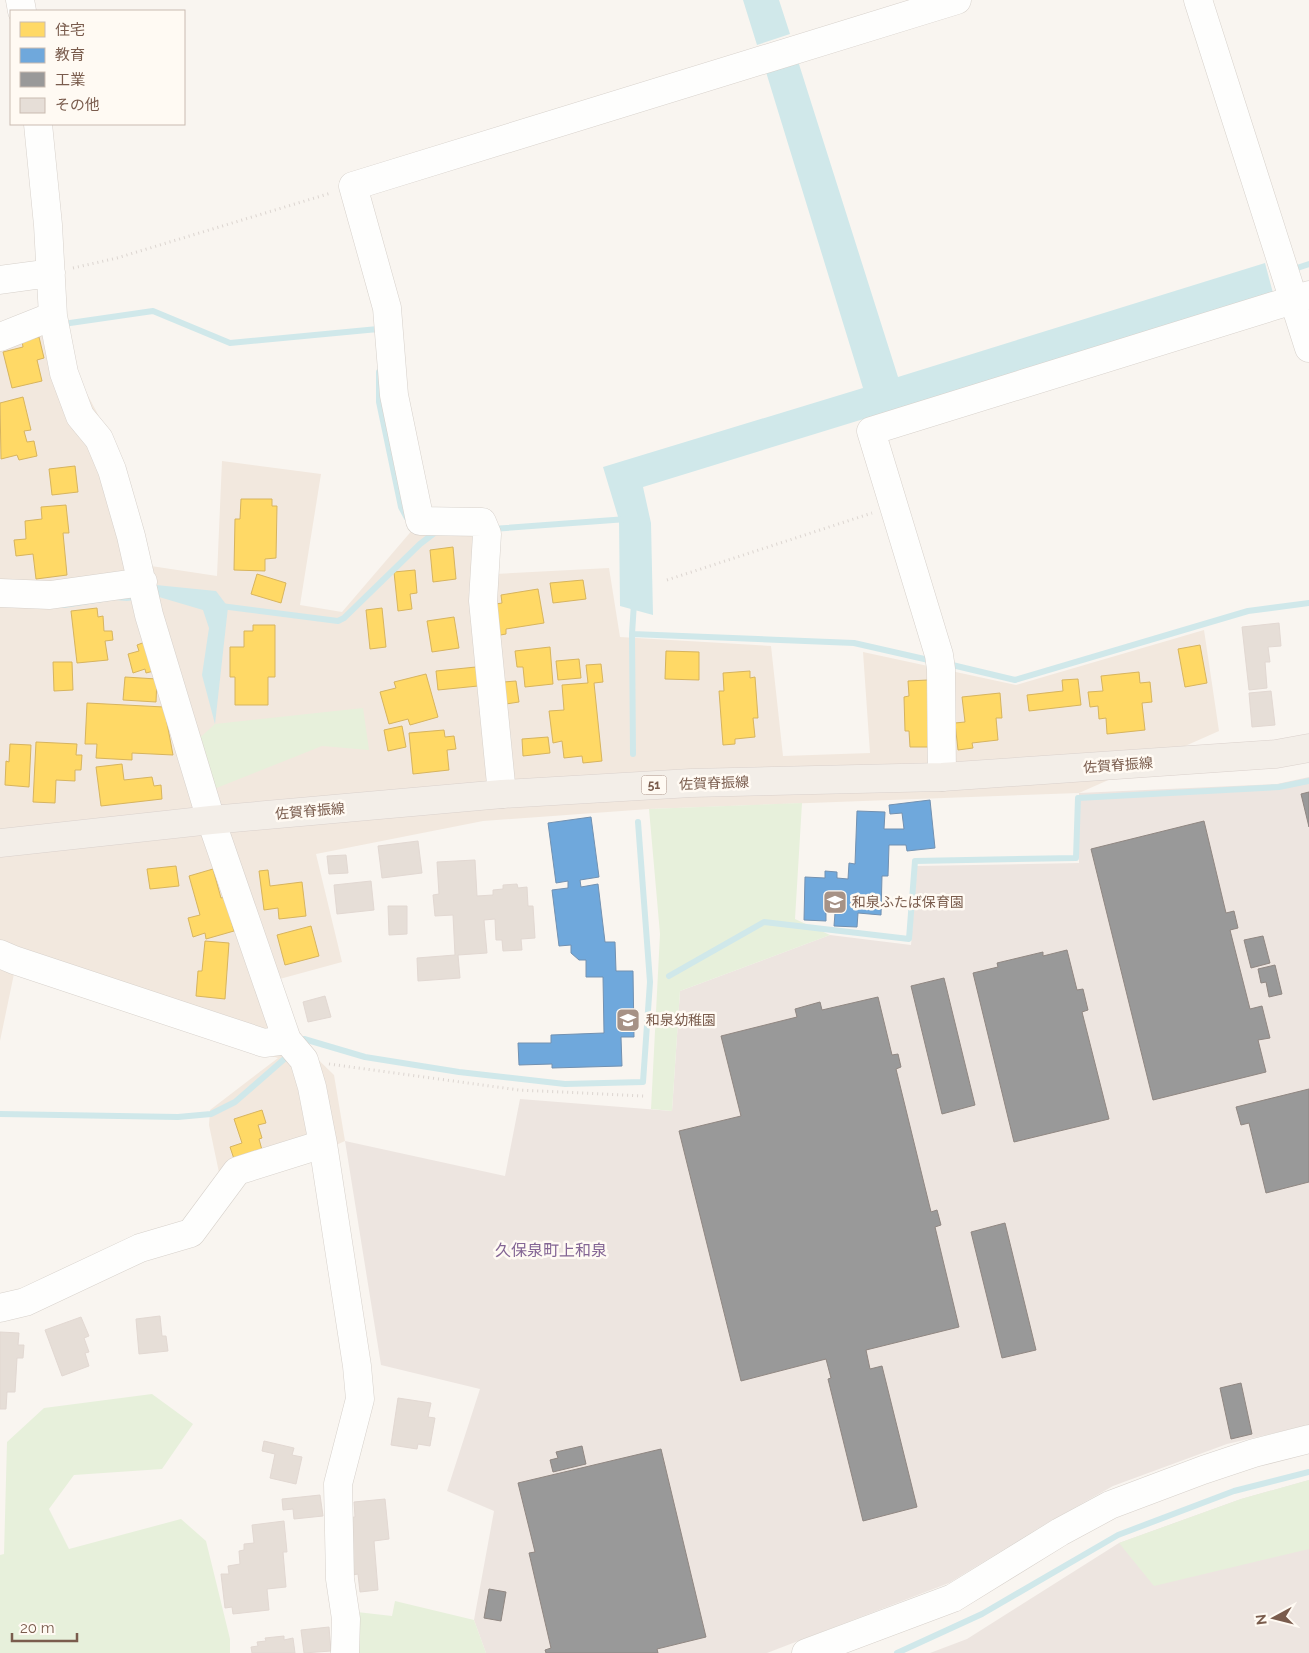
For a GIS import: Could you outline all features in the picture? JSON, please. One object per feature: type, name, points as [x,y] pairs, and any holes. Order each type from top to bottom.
[{"type":"main road","name":"佐賀脊振線","points":[[0,843],[211,820],[502,794],[692,783],[942,777],[1276,754],[1309,748]]},
{"type":"street","points":[[502,794],[484,601],[485,528],[420,521],[394,395],[387,308],[353,186],[957,0]]},
{"type":"street","points":[[1198,0],[1293,285],[1309,348]]},
{"type":"street","points":[[38,125],[53,316],[64,373],[80,416],[99,439],[112,470],[143,582],[149,615],[211,820],[287,1040],[304,1060],[312,1087],[323,1144],[360,1399],[338,1484],[340,1579],[346,1620],[345,1653]]},
{"type":"street","points":[[0,280],[51,273]]},
{"type":"street","points":[[942,777],[940,662],[871,431],[1293,285]]},
{"type":"street","points":[[0,337],[53,316]]},
{"type":"street","points":[[0,593],[50,595],[143,582]]},
{"type":"street","points":[[0,954],[264,1043],[287,1040]]},
{"type":"street","points":[[0,1308],[25,1302],[140,1248],[191,1233],[237,1171],[323,1144]]},
{"type":"street","points":[[812,1652],[952,1598],[1060,1532],[1110,1505],[1220,1464],[1309,1439]]},
{"type":"path","points":[[51,273],[117,258],[353,186]]},
{"type":"path","points":[[667,580],[894,506]]},
{"type":"path","points":[[304,1060],[519,1090],[644,1096]]},
{"type":"shaded area","points":[[40,313],[79,379],[116,448],[151,566],[217,576],[222,461],[321,474],[300,605],[342,612],[426,514],[488,514],[495,574],[609,568],[620,637],[771,646],[783,756],[870,753],[863,652],[1016,685],[1204,630],[1219,731],[1079,793],[649,809],[483,821],[316,854],[342,962],[276,980],[295,1037],[334,1075],[345,1141],[318,1153],[221,1182],[209,1125],[210,1110],[278,1058],[15,969],[0,1041],[0,327]]},
{"type":"shaded area","points":[[1309,777],[1309,1425],[1227,1444],[1113,1486],[1042,1526],[949,1583],[767,1653],[486,1653],[474,1620],[494,1511],[447,1491],[480,1389],[381,1365],[345,1141],[505,1176],[520,1099],[672,1111],[680,991],[830,935],[911,945],[917,866],[1079,863],[1079,793],[1277,784]]},
{"type":"shaded area","points":[[1309,1480],[1309,1653],[930,1653],[967,1639],[1119,1543],[1241,1499]]},
{"type":"green space","points":[[363,708],[369,750],[322,746],[209,791],[195,742],[215,724]]},
{"type":"green space","points":[[802,803],[795,919],[830,935],[680,991],[672,1111],[651,1109],[660,934],[649,809]]},
{"type":"green space","points":[[152,1394],[193,1424],[162,1469],[74,1475],[49,1509],[69,1549],[181,1519],[206,1541],[230,1639],[230,1653],[0,1653],[0,1555],[4,1554],[7,1442],[44,1408]]},
{"type":"green space","points":[[1309,1480],[1309,1549],[1154,1586],[1119,1543],[1241,1499]]},
{"type":"green space","points":[[395,1601],[474,1620],[486,1653],[356,1653],[357,1612],[392,1616]]},
{"type":"water","points":[[743,0],[779,0],[790,34],[757,45]]},
{"type":"water","points":[[798,61],[898,377],[1265,263],[1273,293],[643,487],[651,523],[653,615],[620,606],[619,520],[603,467],[863,388],[766,72]]},
{"type":"water","points":[[156,585],[216,591],[228,607],[215,724],[202,675],[209,628],[203,610],[159,597],[127,601],[115,600],[65,608],[0,607],[0,600]]},
{"type":"building: 住宅","points":[[39,337],[44,358],[37,360],[42,381],[12,388],[3,352],[23,347],[22,341]]},
{"type":"building: 住宅","points":[[23,397],[31,430],[24,431],[27,442],[34,441],[37,456],[19,460],[17,455],[1,459],[0,403]]},
{"type":"building: 住宅","points":[[75,466],[78,492],[52,495],[49,469]]},
{"type":"building: 住宅","points":[[241,499],[272,499],[272,506],[277,506],[276,558],[265,559],[265,571],[234,570],[235,519],[240,519]]},
{"type":"building: 住宅","points":[[66,505],[69,533],[63,533],[67,575],[36,579],[33,554],[16,556],[14,540],[26,539],[25,521],[42,519],[41,507]]},
{"type":"building: 住宅","points":[[453,547],[456,579],[433,582],[430,550]]},
{"type":"building: 住宅","points":[[415,570],[417,593],[410,594],[412,609],[398,611],[394,572]]},
{"type":"building: 住宅","points":[[257,574],[286,583],[281,603],[251,594]]},
{"type":"building: 住宅","points":[[583,580],[586,599],[553,603],[550,583]]},
{"type":"building: 住宅","points":[[538,589],[544,623],[506,629],[506,634],[495,636],[490,605],[502,603],[501,595]]},
{"type":"building: 住宅","points":[[97,608],[98,617],[103,616],[104,631],[112,631],[113,640],[105,641],[108,660],[77,663],[71,611]]},
{"type":"building: 住宅","points":[[382,608],[386,647],[370,649],[366,610]]},
{"type":"building: 住宅","points":[[454,617],[459,648],[432,652],[427,621]]},
{"type":"building: 住宅","points":[[253,625],[275,625],[275,677],[268,677],[268,705],[235,705],[235,677],[230,677],[230,647],[244,647],[244,631],[253,631]]},
{"type":"building: 住宅","points":[[145,642],[154,671],[146,673],[145,669],[133,673],[128,654],[139,651],[137,645]]},
{"type":"building: 住宅","points":[[1200,645],[1207,683],[1185,687],[1178,649]]},
{"type":"building: 住宅","points":[[550,647],[553,684],[525,687],[523,667],[517,667],[515,651]]},
{"type":"building: 住宅","points":[[666,651],[699,652],[699,680],[665,679]]},
{"type":"building: 住宅","points":[[579,659],[581,678],[558,680],[556,661]]},
{"type":"building: 住宅","points":[[53,662],[72,662],[73,690],[54,691]]},
{"type":"building: 住宅","points":[[601,664],[603,682],[594,683],[602,761],[583,763],[582,756],[564,758],[562,741],[553,743],[549,711],[564,710],[562,685],[588,683],[586,665]]},
{"type":"building: 住宅","points":[[476,667],[478,686],[438,690],[436,671]]},
{"type":"building: 住宅","points":[[750,671],[750,678],[755,677],[758,718],[753,718],[755,737],[735,739],[735,744],[723,745],[719,691],[724,691],[723,673]]},
{"type":"building: 住宅","points":[[1139,672],[1140,683],[1150,682],[1152,702],[1142,703],[1145,730],[1107,734],[1106,718],[1099,719],[1098,706],[1090,707],[1088,692],[1103,691],[1101,676]]},
{"type":"building: 住宅","points":[[426,674],[438,717],[410,725],[408,719],[389,724],[380,692],[396,688],[394,682]]},
{"type":"building: 住宅","points":[[125,677],[157,679],[156,702],[123,700]]},
{"type":"building: 住宅","points":[[1078,679],[1081,705],[1029,711],[1027,695],[1063,691],[1062,680]]},
{"type":"building: 住宅","points":[[928,680],[929,747],[910,747],[909,731],[905,731],[904,697],[909,696],[908,681]]},
{"type":"building: 住宅","points":[[516,681],[519,702],[506,704],[504,682]]},
{"type":"building: 住宅","points":[[1000,693],[1002,718],[996,718],[998,740],[972,743],[973,748],[958,750],[955,723],[965,722],[962,697]]},
{"type":"building: 住宅","points":[[87,703],[164,707],[173,755],[132,753],[132,760],[96,758],[97,744],[85,744]]},
{"type":"building: 住宅","points":[[402,726],[406,747],[388,751],[384,730]]},
{"type":"building: 住宅","points":[[444,730],[445,737],[454,736],[456,749],[447,750],[449,770],[413,774],[409,733]]},
{"type":"building: 住宅","points":[[548,737],[550,753],[523,756],[522,739]]},
{"type":"building: 住宅","points":[[36,742],[77,744],[76,755],[82,755],[81,770],[75,770],[75,781],[56,780],[55,803],[33,802]]},
{"type":"building: 住宅","points":[[10,744],[31,745],[29,787],[5,785],[6,761],[9,762]]},
{"type":"building: 住宅","points":[[122,764],[124,780],[152,777],[154,786],[161,785],[162,799],[101,806],[96,767]]},
{"type":"building: 住宅","points":[[176,866],[179,886],[150,889],[147,869]]},
{"type":"building: 住宅","points":[[213,869],[221,898],[225,897],[234,931],[206,939],[205,933],[193,937],[188,918],[200,915],[189,876]]},
{"type":"building: 住宅","points":[[268,870],[270,886],[302,882],[306,916],[279,919],[278,908],[264,910],[259,871]]},
{"type":"building: 住宅","points":[[311,926],[319,956],[285,965],[277,935]]},
{"type":"building: 住宅","points":[[205,941],[229,943],[225,999],[196,996],[198,971],[202,971]]},
{"type":"building: 住宅","points":[[262,1110],[266,1123],[258,1125],[262,1138],[259,1139],[262,1150],[234,1159],[230,1147],[242,1143],[234,1119]]},
{"type":"building: 教育","points":[[930,800],[935,848],[907,851],[906,845],[889,845],[888,876],[882,876],[881,915],[858,913],[857,927],[834,926],[835,913],[826,912],[826,921],[804,920],[805,877],[825,878],[825,871],[837,872],[837,878],[848,879],[849,863],[855,864],[857,811],[885,812],[884,829],[904,829],[902,813],[890,814],[889,805]]},
{"type":"building: 教育","points":[[591,817],[599,877],[580,880],[581,887],[598,884],[605,942],[615,942],[616,971],[633,971],[634,1037],[621,1037],[622,1066],[552,1068],[552,1064],[519,1065],[518,1043],[551,1043],[551,1035],[604,1033],[603,977],[586,977],[586,960],[579,960],[571,953],[571,945],[559,946],[552,890],[568,888],[568,881],[556,883],[548,823]]},
{"type":"building: 工業","points":[[1309,792],[1309,827],[1301,794]]},
{"type":"building: 工業","points":[[1204,821],[1226,913],[1234,911],[1238,928],[1230,930],[1250,1009],[1262,1006],[1270,1038],[1258,1040],[1266,1072],[1153,1100],[1091,849]]},
{"type":"building: 工業","points":[[1263,936],[1270,963],[1251,968],[1244,940]]},
{"type":"building: 工業","points":[[1067,950],[1077,990],[1083,989],[1088,1010],[1082,1012],[1109,1119],[1014,1142],[973,973],[998,967],[997,963],[1043,952],[1043,956]]},
{"type":"building: 工業","points":[[1275,965],[1282,994],[1269,997],[1266,982],[1261,983],[1258,969]]},
{"type":"building: 工業","points":[[944,978],[975,1105],[942,1114],[911,986]]},
{"type":"building: 工業","points":[[878,997],[892,1055],[898,1054],[901,1067],[896,1069],[931,1212],[937,1210],[941,1225],[935,1227],[959,1327],[866,1350],[870,1369],[882,1366],[917,1507],[863,1521],[828,1379],[831,1378],[826,1359],[741,1381],[679,1131],[741,1116],[721,1036],[797,1017],[795,1009],[820,1002],[822,1010]]},
{"type":"building: 工業","points":[[1309,1089],[1309,1182],[1266,1193],[1249,1123],[1241,1125],[1236,1107]]},
{"type":"building: 工業","points":[[1005,1223],[1036,1350],[1002,1358],[971,1232]]},
{"type":"building: 工業","points":[[1241,1383],[1252,1434],[1231,1439],[1220,1388]]},
{"type":"building: 工業","points":[[582,1446],[586,1464],[553,1472],[550,1460],[558,1458],[556,1452]]},
{"type":"building: 工業","points":[[661,1449],[706,1637],[657,1649],[658,1653],[546,1653],[545,1650],[551,1648],[529,1553],[535,1552],[518,1483]]},
{"type":"building: 工業","points":[[489,1589],[506,1592],[501,1621],[484,1618]]},
{"type":"building: その他","points":[[1279,623],[1281,646],[1268,647],[1270,662],[1265,662],[1267,688],[1249,690],[1242,627]]},
{"type":"building: その他","points":[[1271,691],[1275,725],[1252,727],[1249,693]]},
{"type":"building: その他","points":[[418,841],[422,873],[382,878],[378,846]]},
{"type":"building: その他","points":[[346,855],[348,873],[329,874],[327,856]]},
{"type":"building: その他","points":[[475,860],[477,896],[493,895],[493,890],[503,889],[503,885],[517,884],[518,888],[527,887],[528,906],[533,906],[535,938],[521,939],[522,950],[503,951],[502,940],[496,940],[495,919],[484,920],[487,953],[458,955],[460,978],[418,981],[417,958],[455,955],[453,915],[435,916],[433,895],[439,894],[437,862]]},
{"type":"building: その他","points":[[371,881],[374,910],[337,914],[334,885]]},
{"type":"building: その他","points":[[388,906],[407,906],[407,934],[389,935]]},
{"type":"building: その他","points":[[325,996],[331,1017],[308,1022],[303,1002]]},
{"type":"building: その他","points":[[160,1316],[162,1336],[166,1336],[168,1351],[139,1354],[136,1319]]},
{"type":"building: その他","points":[[81,1317],[89,1336],[84,1338],[89,1352],[85,1353],[89,1366],[62,1376],[45,1330]]},
{"type":"building: その他","points":[[0,1332],[19,1333],[18,1345],[24,1345],[23,1358],[17,1358],[15,1392],[7,1392],[6,1409],[0,1409]]},
{"type":"building: その他","points":[[398,1398],[431,1403],[428,1417],[435,1418],[430,1446],[418,1444],[417,1449],[391,1445]]},
{"type":"building: その他","points":[[264,1441],[294,1448],[292,1455],[302,1457],[296,1484],[270,1478],[275,1454],[262,1451]]},
{"type":"building: その他","points":[[320,1495],[323,1516],[294,1519],[293,1509],[283,1510],[282,1499]]},
{"type":"building: その他","points":[[385,1499],[389,1539],[374,1541],[378,1590],[360,1592],[358,1574],[352,1575],[346,1518],[355,1517],[354,1502]]},
{"type":"building: その他","points":[[284,1521],[287,1552],[283,1552],[286,1587],[267,1589],[269,1610],[233,1614],[232,1607],[225,1608],[221,1574],[229,1574],[228,1566],[240,1564],[239,1551],[244,1550],[244,1544],[254,1543],[252,1525]]},
{"type":"building: その他","points":[[329,1627],[331,1651],[304,1653],[301,1630]]},
{"type":"building: その他","points":[[284,1636],[284,1640],[293,1638],[295,1653],[252,1653],[251,1647],[258,1646],[257,1642],[266,1641],[265,1638]]},
{"type":"waterway","points":[[1291,270],[1309,264]]},
{"type":"waterway","points":[[70,323],[153,311],[230,343],[378,329],[378,332]]},
{"type":"waterway","points":[[379,372],[379,402],[401,507],[407,518]]},
{"type":"waterway","points":[[492,529],[627,519]]},
{"type":"waterway","points":[[221,606],[338,621],[344,618],[420,544],[437,531]]},
{"type":"waterway","points":[[633,754],[632,634],[634,603]]},
{"type":"waterway","points":[[948,664],[1015,680],[1248,611],[1309,603]]},
{"type":"waterway","points":[[632,634],[854,643],[933,661]]},
{"type":"waterway","points":[[669,976],[764,922],[909,939],[915,861],[1076,858],[1078,798],[1279,787],[1309,781]]},
{"type":"waterway","points":[[299,1045],[304,1039],[365,1057],[459,1072],[565,1084],[643,1082],[650,982],[638,822]]},
{"type":"waterway","points":[[0,1114],[178,1117],[211,1114],[235,1102],[290,1054]]},
{"type":"waterway","points":[[897,1653],[982,1614],[1118,1535],[1234,1491],[1309,1472]]},
{"type":"place","name":"和泉ふたば保育園","points":[[835,902]]},
{"type":"place","name":"和泉幼稚園","points":[[628,1020]]},
{"type":"district","name":"久保泉町上和泉","points":[[551,1250]]}]
